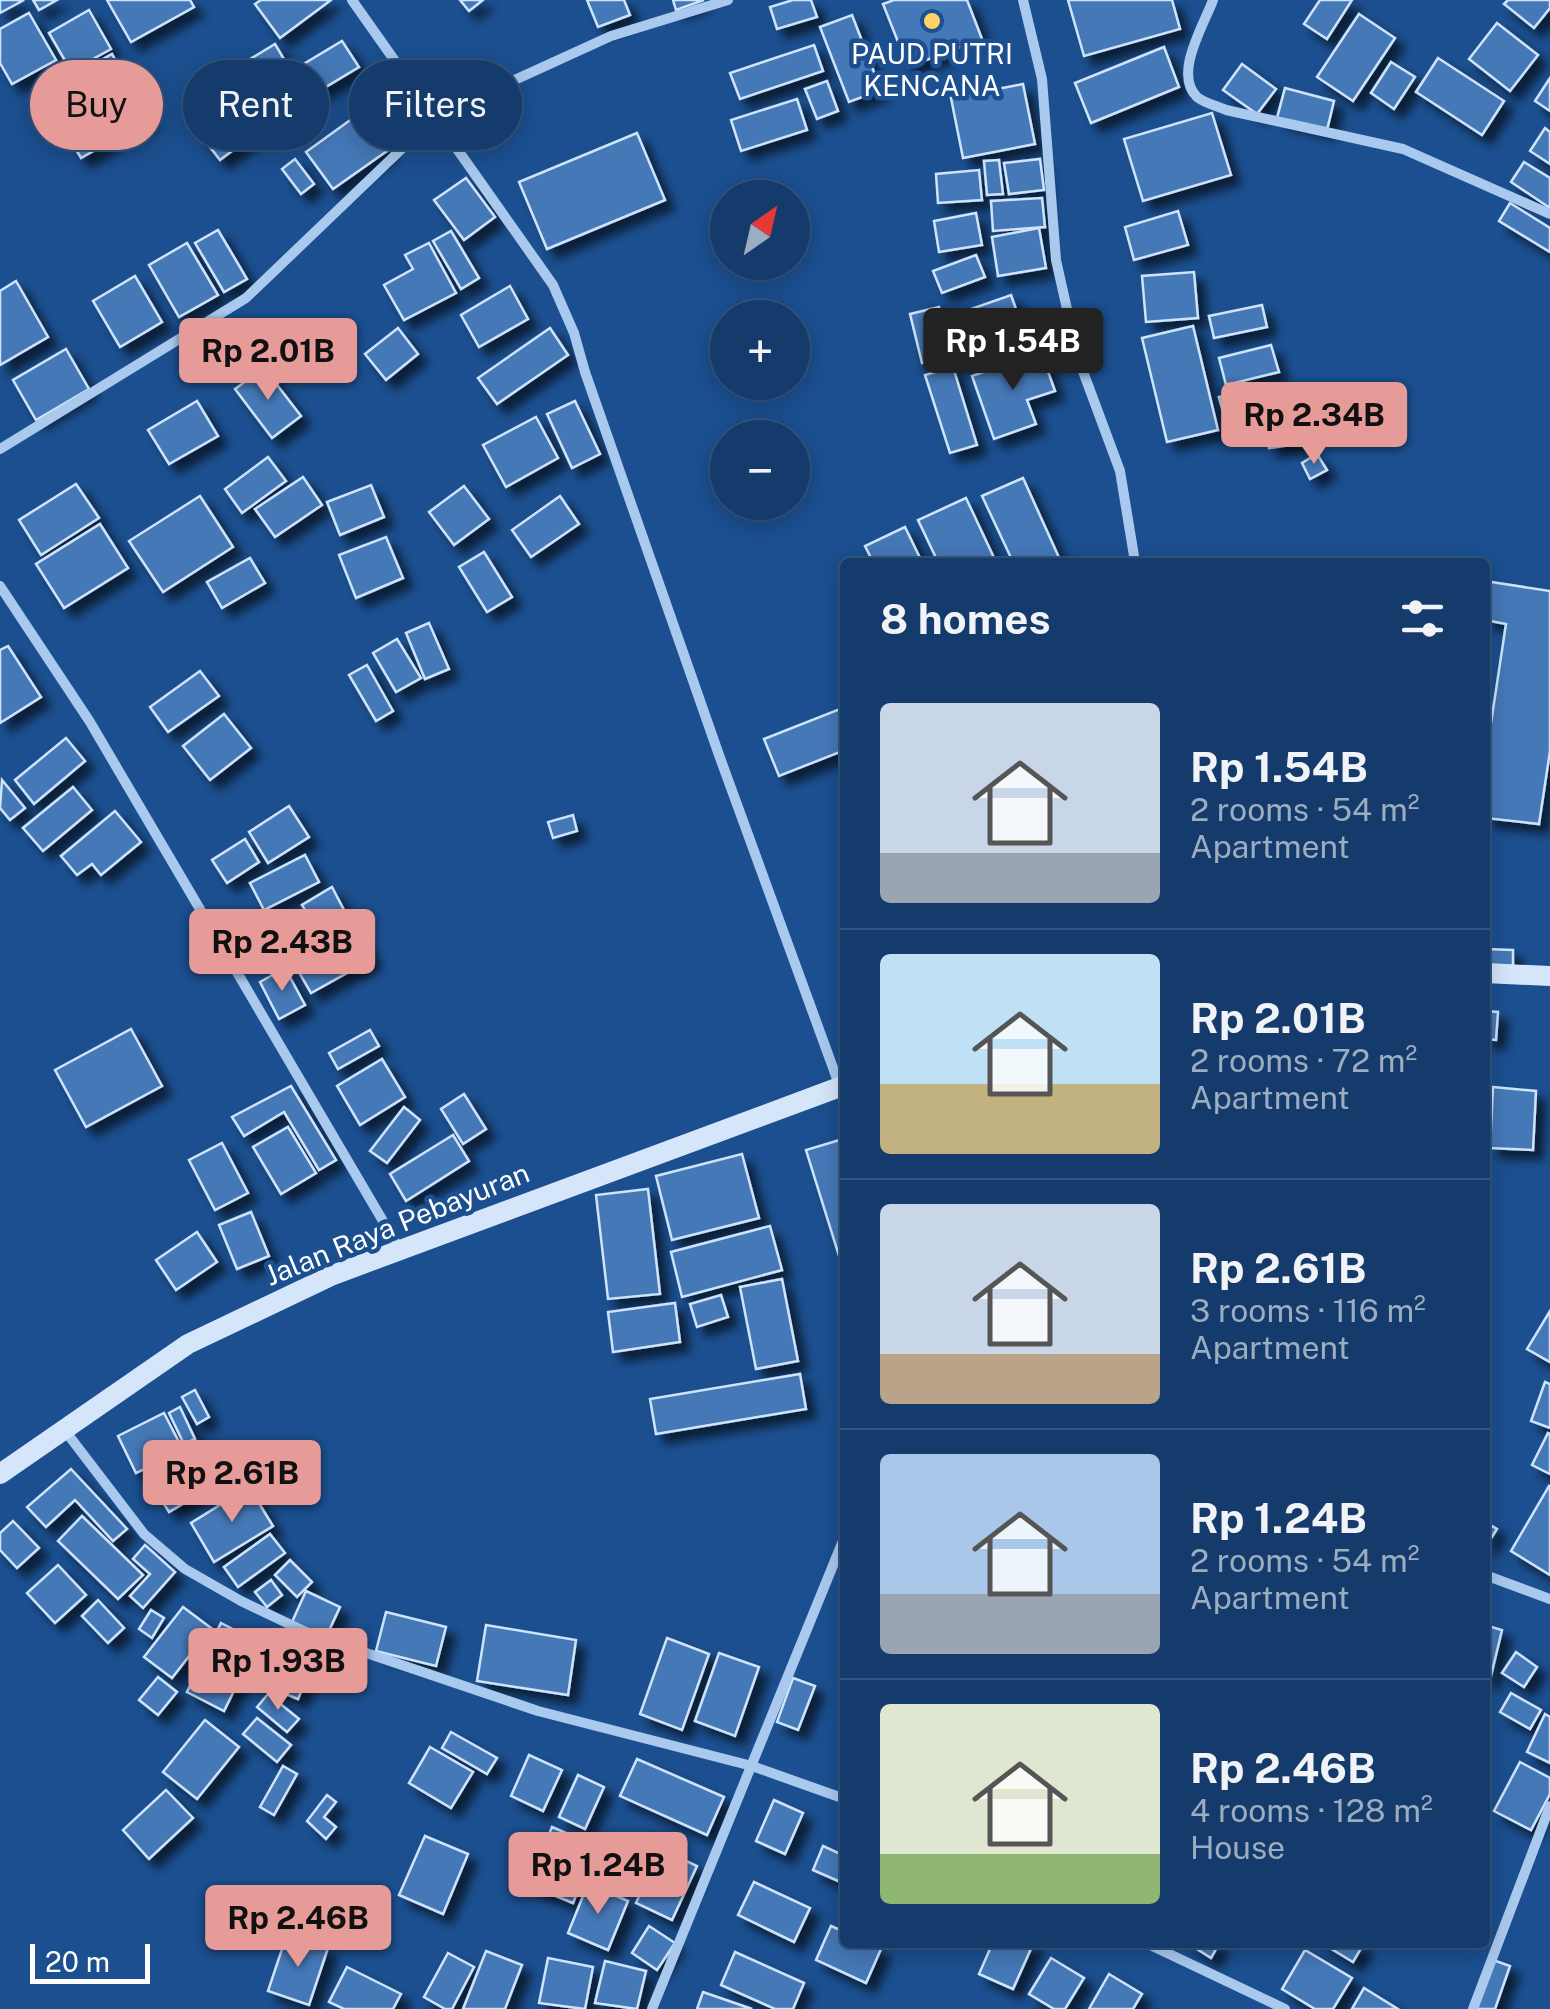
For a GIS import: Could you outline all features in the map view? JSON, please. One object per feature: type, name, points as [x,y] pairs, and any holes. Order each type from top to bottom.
[{"type":"main road","points":[[1490,973],[1550,976]]},
{"type":"main road","name":"Jalan Raya Pebayuran","points":[[0,1474],[188,1344],[333,1275],[840,1087]]},
{"type":"street","points":[[352,0],[395,60]]},
{"type":"street","points":[[522,77],[611,36],[728,0]]},
{"type":"street","points":[[1023,0],[1042,79],[1056,260],[1078,358],[1120,471],[1134,558]]},
{"type":"street","points":[[1213,0],[1187,70],[1198,99],[1226,110],[1404,149],[1550,214]]},
{"type":"street","points":[[0,449],[246,298],[401,150]]},
{"type":"street","points":[[460,150],[553,285],[574,333],[719,755],[840,1081]]},
{"type":"street","points":[[0,586],[110,754],[400,1250]]},
{"type":"street","points":[[63,1428],[144,1534],[185,1569],[310,1634],[538,1711],[752,1766],[840,1797]]},
{"type":"street","points":[[652,2009],[840,1548]]},
{"type":"street","points":[[1490,1577],[1550,1599]]},
{"type":"street","points":[[1473,2009],[1550,1806]]},
{"type":"street","points":[[1157,1948],[1285,2009]]},
{"type":"building","points":[[0,0],[24,0],[0,13]]},
{"type":"building","points":[[33,0],[57,0],[39,10]]},
{"type":"building","points":[[107,0],[190,0],[194,7],[131,42]]},
{"type":"building","points":[[261,0],[331,0],[280,38],[255,4]]},
{"type":"building","points":[[460,0],[483,0],[469,11]]},
{"type":"building","points":[[587,0],[624,0],[630,15],[598,27]]},
{"type":"building","points":[[673,0],[704,0],[676,10]]},
{"type":"building","points":[[793,0],[811,0],[817,17],[777,29],[770,7]]},
{"type":"building","name":"PAUD PUTRI KENCANA","points":[[894,0],[967,0],[982,39],[908,67],[883,4]]},
{"type":"building","points":[[1068,0],[1172,0],[1180,29],[1084,56]]},
{"type":"building","points":[[1320,0],[1352,0],[1327,39],[1304,24]]},
{"type":"building","points":[[1508,0],[1550,0],[1550,8],[1534,28],[1504,4]]},
{"type":"building","points":[[89,10],[111,49],[91,60],[65,60],[49,33]]},
{"type":"building","points":[[29,13],[56,60],[30,60],[30,74],[12,84],[0,63],[0,29]]},
{"type":"building","points":[[1359,14],[1395,38],[1353,101],[1317,77]]},
{"type":"building","points":[[852,15],[881,90],[849,102],[820,27]]},
{"type":"building","points":[[1497,23],[1538,55],[1510,91],[1469,59]]},
{"type":"building","points":[[342,41],[354,60],[349,60],[349,73],[329,85],[329,60],[310,60]]},
{"type":"building","points":[[275,44],[284,60],[249,60]]},
{"type":"building","points":[[814,45],[823,71],[740,99],[730,73]]},
{"type":"building","points":[[1164,47],[1179,87],[1091,123],[1075,83]]},
{"type":"building","points":[[1438,58],[1504,101],[1482,135],[1416,92]]},
{"type":"building","points":[[1391,62],[1415,77],[1394,109],[1371,93]]},
{"type":"building","points":[[1242,64],[1276,89],[1257,114],[1223,90]]},
{"type":"building","points":[[1550,78],[1550,111],[1535,101]]},
{"type":"building","points":[[827,81],[838,111],[817,119],[805,89]]},
{"type":"building","points":[[1023,84],[1035,144],[963,158],[951,98]]},
{"type":"building","points":[[1285,88],[1334,101],[1327,130],[1277,118]]},
{"type":"building","points":[[797,99],[807,130],[741,151],[731,120]]},
{"type":"building","points":[[1212,113],[1231,175],[1143,201],[1124,139]]},
{"type":"building","points":[[349,121],[349,150],[387,151],[333,189],[306,152],[329,150],[329,135]]},
{"type":"building","points":[[1545,128],[1550,132],[1550,164],[1530,151]]},
{"type":"building","points":[[637,133],[665,200],[547,249],[519,182]]},
{"type":"building","points":[[76,150],[95,150],[81,158]]},
{"type":"building","points":[[212,150],[233,150],[220,160]]},
{"type":"building","points":[[295,159],[314,184],[301,194],[282,169]]},
{"type":"building","points":[[1040,159],[1044,190],[1009,194],[1004,163]]},
{"type":"building","points":[[999,160],[1003,194],[987,195],[984,161]]},
{"type":"building","points":[[1524,162],[1550,178],[1550,208],[1511,182]]},
{"type":"building","points":[[979,170],[982,200],[938,203],[936,174]]},
{"type":"building","points":[[466,178],[495,217],[464,240],[434,200]]},
{"type":"building","points":[[1042,198],[1045,227],[993,231],[991,201]]},
{"type":"building","points":[[1510,203],[1550,228],[1550,252],[1499,221]]},
{"type":"building","points":[[1178,211],[1188,245],[1134,260],[1125,227]]},
{"type":"building","points":[[976,213],[982,245],[939,252],[934,221]]},
{"type":"building","points":[[1039,228],[1046,268],[998,276],[992,237]]},
{"type":"building","points":[[218,230],[247,279],[224,292],[195,243]]},
{"type":"building","points":[[451,231],[479,278],[461,289],[433,241]]},
{"type":"building","points":[[187,243],[218,295],[179,317],[149,265]]},
{"type":"building","points":[[429,243],[456,293],[404,320],[384,285],[413,269],[405,255]]},
{"type":"building","points":[[976,255],[985,277],[942,293],[933,271]]},
{"type":"building","points":[[1194,272],[1198,318],[1146,322],[1142,276]]},
{"type":"building","points":[[135,276],[162,322],[120,347],[93,301]]},
{"type":"building","points":[[16,281],[48,337],[0,365],[0,291]]},
{"type":"building","points":[[510,286],[528,319],[479,347],[461,315]]},
{"type":"building","points":[[1011,295],[1022,326],[990,337],[998,359],[973,368],[954,315]]},
{"type":"building","points":[[1262,305],[1267,327],[1214,338],[1209,316]]},
{"type":"building","points":[[939,307],[951,356],[922,363],[910,314]]},
{"type":"building","points":[[1193,326],[1218,430],[1167,442],[1142,338]]},
{"type":"building","points":[[398,328],[418,354],[386,380],[365,354]]},
{"type":"building","points":[[550,328],[568,355],[497,404],[478,378]]},
{"type":"building","points":[[1271,345],[1279,372],[1226,385],[1219,358]]},
{"type":"building","points":[[66,349],[89,389],[36,420],[13,380]]},
{"type":"building","points":[[1041,352],[1055,391],[1027,400],[1036,424],[994,439],[972,376]]},
{"type":"building","points":[[953,367],[977,445],[950,453],[925,375]]},
{"type":"building","points":[[264,368],[301,416],[272,438],[235,389]]},
{"type":"building","points":[[1252,387],[1261,422],[1228,430],[1219,397]]},
{"type":"building","points":[[197,401],[218,436],[169,464],[148,430]]},
{"type":"building","points":[[575,401],[600,454],[572,468],[547,414]]},
{"type":"building","points":[[1292,404],[1298,444],[1269,448],[1263,408]]},
{"type":"building","points":[[536,417],[558,458],[506,487],[483,445]]},
{"type":"building","points":[[1317,454],[1327,470],[1310,479],[1302,463]]},
{"type":"building","points":[[268,457],[286,481],[242,513],[225,489]]},
{"type":"building","points":[[303,477],[322,505],[275,537],[255,509]]},
{"type":"building","points":[[1023,478],[1059,558],[1011,558],[982,496]]},
{"type":"building","points":[[76,484],[99,518],[41,555],[19,520]]},
{"type":"building","points":[[371,485],[384,517],[340,535],[327,502]]},
{"type":"building","points":[[464,486],[489,519],[454,545],[429,512]]},
{"type":"building","points":[[200,496],[233,547],[163,592],[129,541]]},
{"type":"building","points":[[560,496],[579,524],[531,557],[512,530]]},
{"type":"building","points":[[966,498],[994,558],[936,558],[918,520]]},
{"type":"building","points":[[100,524],[128,568],[64,608],[36,564]]},
{"type":"building","points":[[905,527],[920,558],[871,558],[865,546]]},
{"type":"building","points":[[386,537],[403,578],[356,598],[339,555]]},
{"type":"building","points":[[484,552],[512,597],[487,612],[459,567]]},
{"type":"building","points":[[250,558],[265,583],[222,608],[207,582]]},
{"type":"building","points":[[1490,582],[1550,591],[1550,751],[1539,824],[1490,819],[1490,723],[1506,624],[1490,621]]},
{"type":"building","points":[[429,623],[449,669],[425,679],[406,633]]},
{"type":"building","points":[[397,639],[421,678],[396,692],[373,653]]},
{"type":"building","points":[[8,646],[41,697],[0,723],[0,650]]},
{"type":"building","points":[[367,665],[393,711],[376,721],[349,675]]},
{"type":"building","points":[[200,671],[219,696],[168,732],[150,707]]},
{"type":"building","points":[[840,709],[840,752],[779,776],[764,739]]},
{"type":"building","points":[[224,714],[251,748],[210,780],[183,746]]},
{"type":"building","points":[[66,738],[85,761],[34,804],[15,780]]},
{"type":"building","points":[[2,780],[25,808],[10,820],[0,808]]},
{"type":"building","points":[[73,787],[92,810],[43,851],[23,828]]},
{"type":"building","points":[[289,806],[309,837],[268,863],[249,832]]},
{"type":"building","points":[[115,811],[141,842],[101,875],[92,864],[77,875],[61,856]]},
{"type":"building","points":[[573,815],[577,831],[553,838],[548,822]]},
{"type":"building","points":[[245,839],[259,862],[227,883],[212,860]]},
{"type":"building","points":[[305,855],[319,882],[264,910],[250,883]]},
{"type":"building","points":[[332,887],[344,910],[315,927],[302,905]]},
{"type":"building","points":[[350,919],[372,959],[311,993],[288,953]]},
{"type":"building","points":[[1490,949],[1513,950],[1513,966],[1490,965]]},
{"type":"building","points":[[285,968],[305,1005],[279,1019],[260,982]]},
{"type":"building","points":[[1490,1011],[1498,1012],[1496,1040],[1490,1039]]},
{"type":"building","points":[[131,1029],[162,1086],[86,1127],[55,1070]]},
{"type":"building","points":[[370,1030],[379,1046],[338,1069],[329,1053]]},
{"type":"building","points":[[382,1059],[405,1097],[360,1125],[337,1086]]},
{"type":"building","points":[[291,1086],[336,1160],[319,1170],[284,1112],[244,1136],[232,1117]]},
{"type":"building","points":[[1493,1087],[1536,1091],[1533,1150],[1490,1148]]},
{"type":"building","points":[[464,1094],[486,1129],[463,1144],[441,1109]]},
{"type":"building","points":[[404,1107],[420,1120],[387,1163],[370,1151]]},
{"type":"building","points":[[288,1127],[316,1173],[281,1194],[253,1147]]},
{"type":"building","points":[[453,1135],[469,1161],[406,1201],[390,1174]]},
{"type":"building","points":[[840,1140],[840,1259],[806,1150]]},
{"type":"building","points":[[222,1143],[248,1193],[215,1210],[189,1160]]},
{"type":"building","points":[[742,1154],[759,1218],[672,1240],[656,1176]]},
{"type":"building","points":[[648,1189],[660,1294],[608,1299],[596,1195]]},
{"type":"building","points":[[251,1212],[269,1256],[237,1269],[219,1225]]},
{"type":"building","points":[[770,1226],[782,1270],[682,1297],[671,1252]]},
{"type":"building","points":[[197,1232],[217,1262],[176,1290],[156,1260]]},
{"type":"building","points":[[782,1279],[798,1361],[756,1369],[740,1287]]},
{"type":"building","points":[[721,1295],[728,1317],[697,1327],[690,1304]]},
{"type":"building","points":[[675,1303],[680,1342],[613,1352],[608,1312]]},
{"type":"building","points":[[1550,1311],[1550,1362],[1527,1349]]},
{"type":"building","points":[[800,1374],[806,1409],[656,1434],[650,1399]]},
{"type":"building","points":[[1545,1382],[1550,1384],[1550,1428],[1531,1421]]},
{"type":"building","points":[[195,1390],[209,1417],[197,1424],[182,1397]]},
{"type":"building","points":[[180,1407],[195,1439],[184,1444],[169,1413]]},
{"type":"building","points":[[164,1413],[183,1450],[136,1473],[118,1436]]},
{"type":"building","points":[[1550,1434],[1550,1474],[1532,1465]]},
{"type":"building","points":[[196,1450],[216,1484],[169,1512],[148,1478]]},
{"type":"building","points":[[71,1469],[127,1529],[113,1541],[75,1500],[46,1527],[27,1507]]},
{"type":"building","points":[[249,1487],[273,1526],[214,1562],[191,1523]]},
{"type":"building","points":[[1550,1487],[1550,1575],[1511,1551]]},
{"type":"building","points":[[82,1516],[143,1575],[118,1599],[58,1541]]},
{"type":"building","points":[[13,1521],[39,1548],[17,1568],[0,1550],[0,1533]]},
{"type":"building","points":[[270,1534],[285,1553],[238,1587],[224,1567]]},
{"type":"building","points":[[145,1545],[175,1572],[143,1608],[130,1596],[150,1574],[133,1559]]},
{"type":"building","points":[[290,1560],[312,1582],[297,1597],[275,1575]]},
{"type":"building","points":[[58,1565],[86,1595],[55,1623],[27,1593]]},
{"type":"building","points":[[271,1580],[282,1595],[267,1607],[255,1592]]},
{"type":"building","points":[[306,1591],[340,1607],[326,1637],[292,1622]]},
{"type":"building","points":[[98,1600],[124,1628],[108,1643],[82,1616]]},
{"type":"building","points":[[183,1607],[211,1628],[172,1678],[144,1657]]},
{"type":"building","points":[[151,1610],[164,1618],[152,1638],[139,1629]]},
{"type":"building","points":[[386,1612],[446,1627],[436,1666],[376,1651]]},
{"type":"building","points":[[221,1623],[258,1642],[224,1711],[187,1692]]},
{"type":"building","points":[[486,1625],[576,1640],[568,1695],[477,1681]]},
{"type":"building","points":[[1490,1626],[1502,1630],[1490,1680]]},
{"type":"building","points":[[667,1638],[709,1654],[682,1730],[640,1714]]},
{"type":"building","points":[[1516,1652],[1537,1667],[1524,1687],[1502,1673]]},
{"type":"building","points":[[719,1653],[759,1667],[735,1736],[695,1721]]},
{"type":"building","points":[[273,1663],[307,1677],[298,1699],[264,1685]]},
{"type":"building","points":[[158,1677],[177,1692],[158,1715],[139,1700]]},
{"type":"building","points":[[793,1678],[815,1686],[798,1730],[777,1722]]},
{"type":"building","points":[[1511,1693],[1541,1710],[1530,1729],[1500,1712]]},
{"type":"building","points":[[268,1694],[299,1719],[287,1732],[257,1707]]},
{"type":"building","points":[[1545,1714],[1550,1717],[1550,1763],[1527,1752]]},
{"type":"building","points":[[257,1718],[291,1745],[277,1762],[243,1734]]},
{"type":"building","points":[[205,1720],[239,1747],[197,1799],[163,1772]]},
{"type":"building","points":[[451,1732],[497,1758],[487,1774],[442,1748]]},
{"type":"building","points":[[430,1747],[473,1772],[451,1808],[409,1783]]},
{"type":"building","points":[[529,1755],[562,1770],[543,1811],[511,1796]]},
{"type":"building","points":[[637,1759],[724,1797],[707,1835],[620,1796]]},
{"type":"building","points":[[1520,1762],[1550,1778],[1550,1794],[1531,1830],[1494,1811]]},
{"type":"building","points":[[283,1766],[297,1774],[274,1815],[260,1807]]},
{"type":"building","points":[[578,1775],[604,1787],[585,1829],[559,1817]]},
{"type":"building","points":[[166,1790],[193,1818],[149,1859],[123,1830]]},
{"type":"building","points":[[327,1795],[336,1802],[324,1817],[336,1827],[326,1839],[307,1821]]},
{"type":"building","points":[[774,1800],[803,1813],[785,1854],[756,1841]]},
{"type":"building","points":[[552,1827],[596,1846],[573,1903],[529,1885]]},
{"type":"building","points":[[425,1836],[468,1854],[443,1914],[399,1895]]},
{"type":"building","points":[[823,1846],[840,1854],[840,1882],[813,1870]]},
{"type":"building","points":[[661,1849],[697,1866],[672,1920],[636,1903]]},
{"type":"building","points":[[754,1882],[810,1908],[794,1942],[738,1915]]},
{"type":"building","points":[[588,1884],[628,1901],[608,1950],[568,1933]]},
{"type":"building","points":[[649,1926],[675,1943],[657,1970],[632,1953]]},
{"type":"building","points":[[831,1926],[840,1930],[840,1948],[881,1949],[866,1983],[816,1960]]},
{"type":"building","points":[[287,1934],[328,1948],[309,2005],[268,1991]]},
{"type":"building","points":[[990,1948],[1031,1948],[1013,1989],[979,1974]]},
{"type":"building","points":[[1195,1948],[1217,1948],[1211,1958]]},
{"type":"building","points":[[1330,1948],[1361,1948],[1353,1962]]},
{"type":"building","points":[[1305,1950],[1352,1978],[1333,2009],[1315,2009],[1282,1989]]},
{"type":"building","points":[[486,1951],[522,1965],[505,2009],[463,2009]]},
{"type":"building","points":[[735,1952],[804,1983],[793,2009],[775,2009],[721,1985]]},
{"type":"building","points":[[448,1953],[474,1967],[452,2009],[424,1997]]},
{"type":"building","points":[[548,1958],[593,1967],[585,2009],[539,2003]]},
{"type":"building","points":[[1051,1958],[1084,1978],[1065,2009],[1054,2009],[1029,1994]]},
{"type":"building","points":[[1493,1960],[1510,1966],[1495,2009],[1475,2009]]},
{"type":"building","points":[[605,1961],[646,1971],[637,2009],[595,2003]]},
{"type":"building","points":[[347,1967],[401,1994],[393,2009],[344,2009],[329,2002]]},
{"type":"building","points":[[1109,1974],[1142,1994],[1133,2009],[1089,2009]]},
{"type":"building","points":[[1364,1988],[1398,2009],[1352,2009]]},
{"type":"building","points":[[703,1992],[752,2009],[697,2009]]},
{"type":"place","name":"PAUD PUTRI KENCANA","points":[[932,21]]}]
